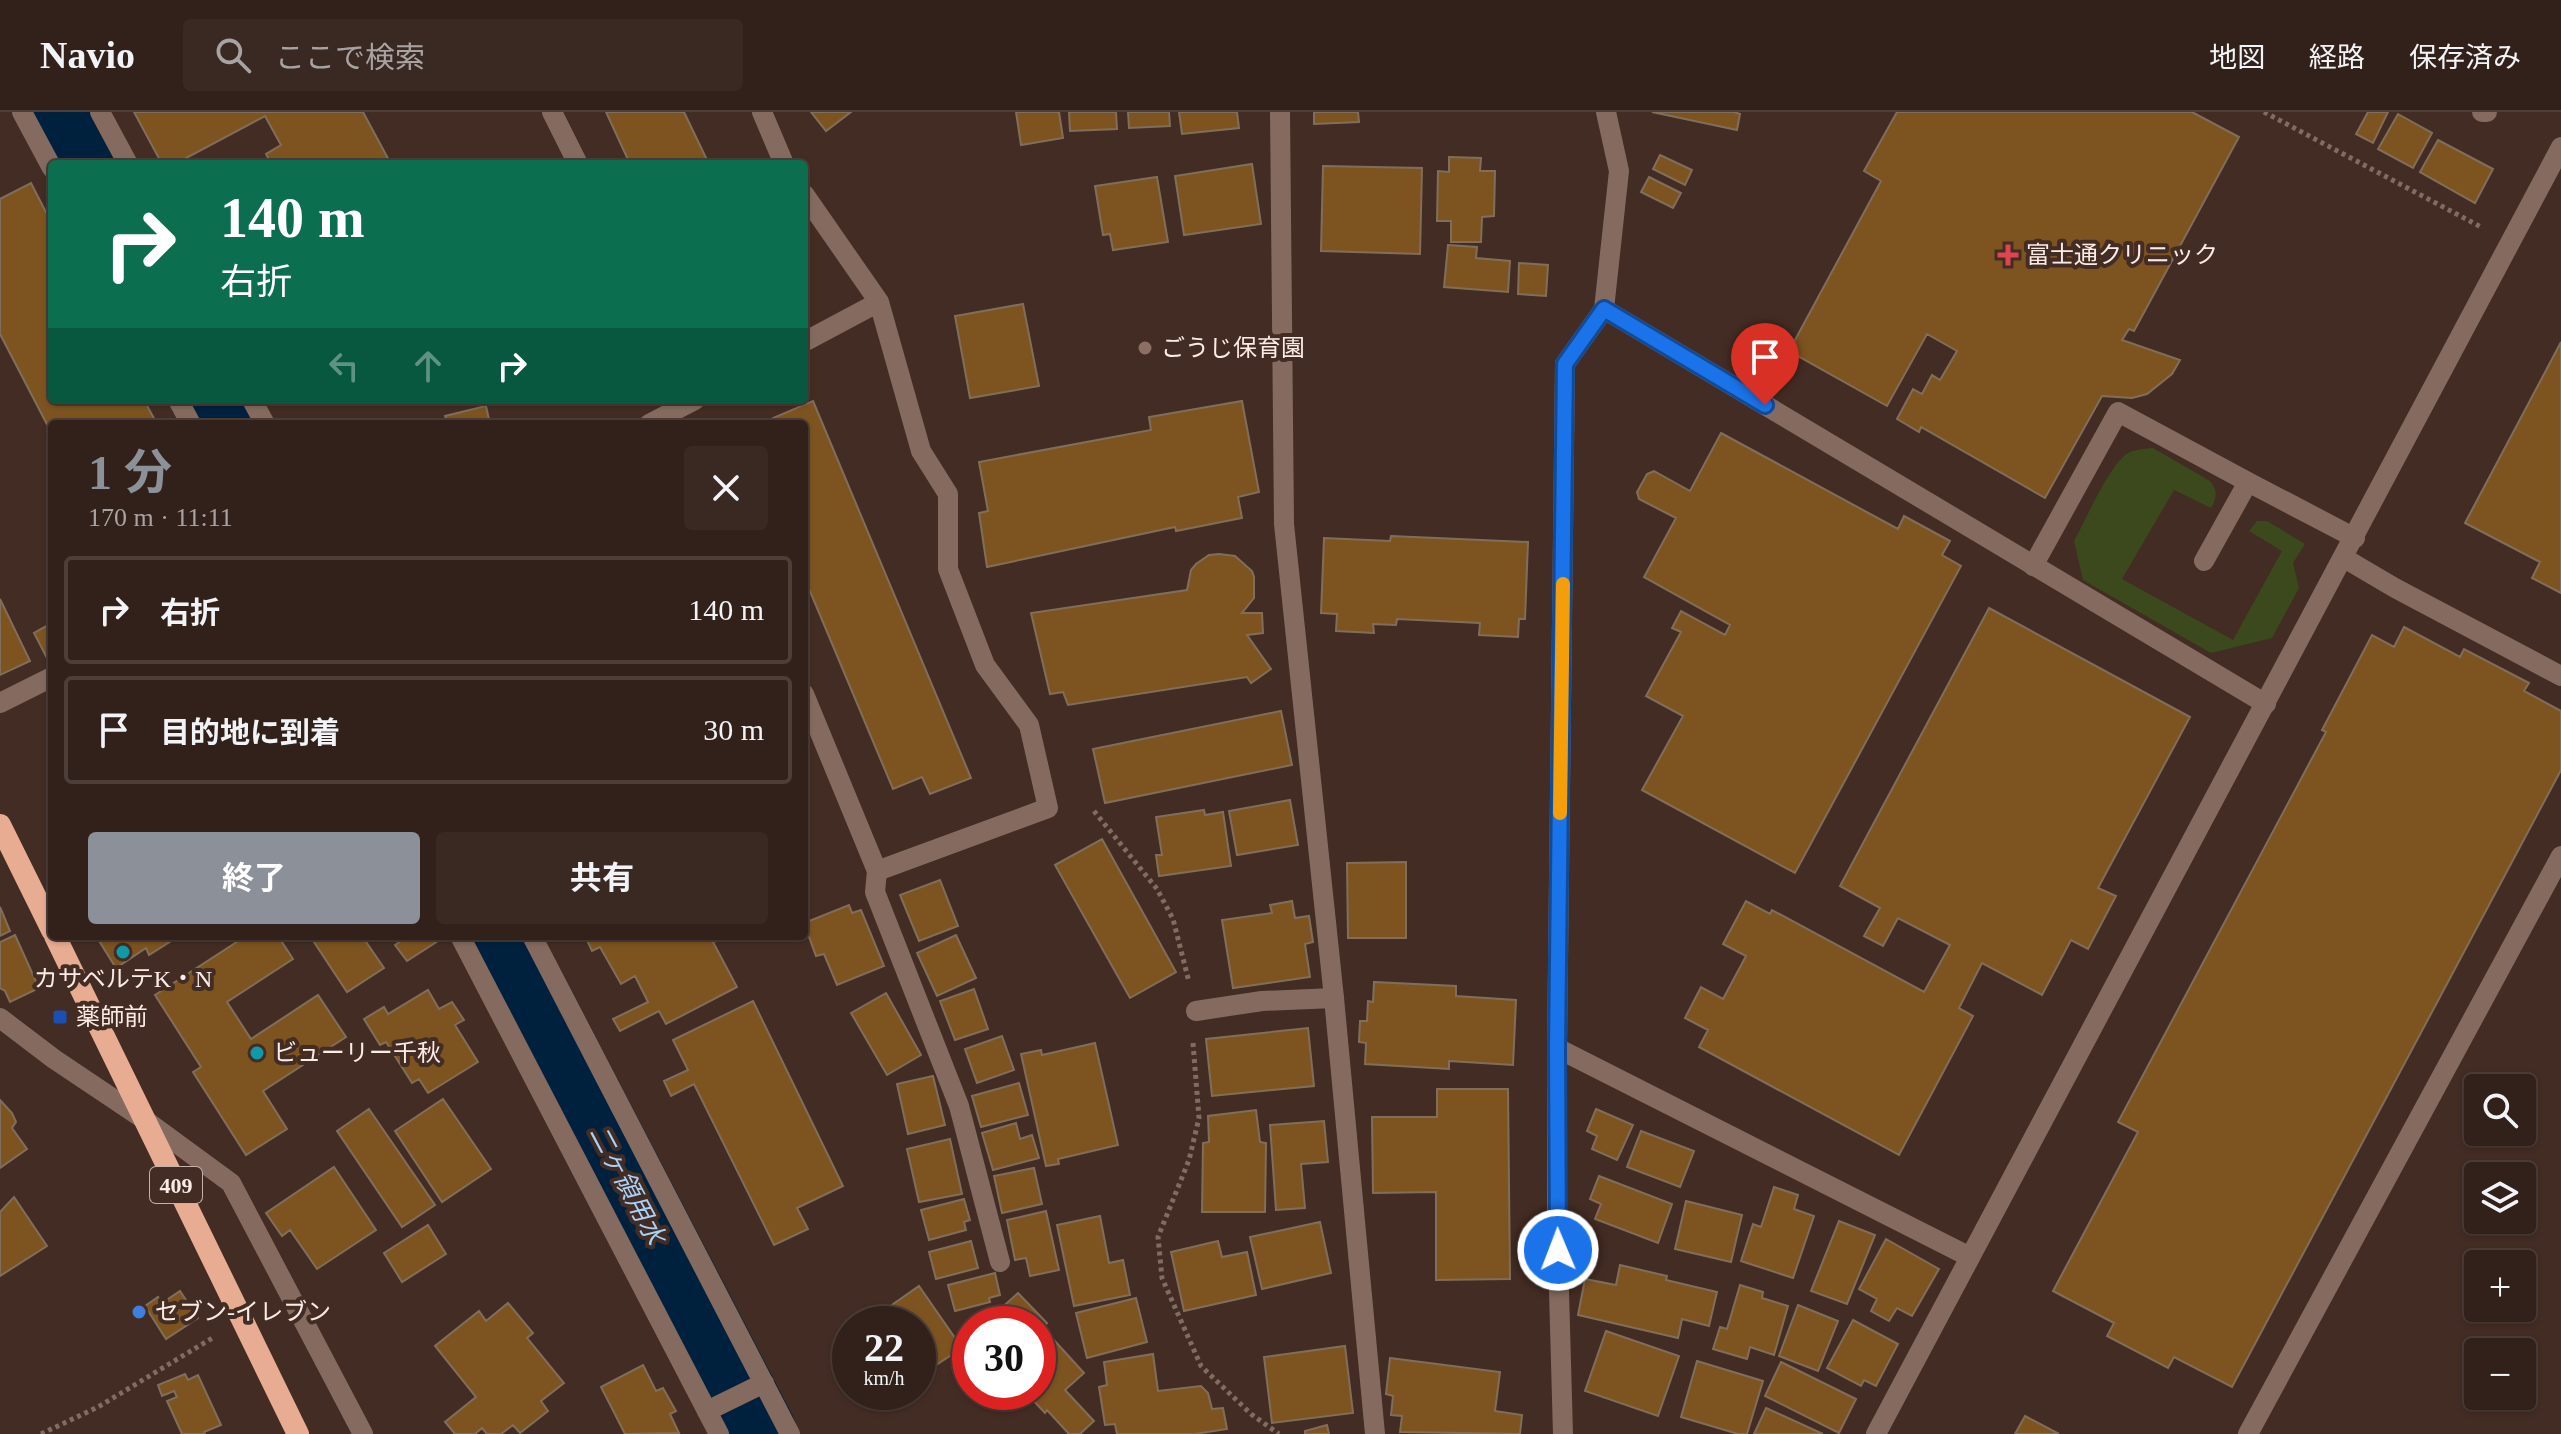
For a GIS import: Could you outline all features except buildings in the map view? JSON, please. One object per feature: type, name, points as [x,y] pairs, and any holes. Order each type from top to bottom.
[{"type":"highway","points":[[0,825],[48,922]]},
{"type":"highway","name":"409","points":[[57,940],[298,1434]]},
{"type":"street","points":[[22,112],[48,161]]},
{"type":"street","points":[[100,112],[126,160]]},
{"type":"street","points":[[552,112],[576,160]]},
{"type":"street","points":[[762,112],[782,160]]},
{"type":"street","points":[[1280,112],[1284,524],[1334,998],[1375,1434]]},
{"type":"street","points":[[1563,1434],[1557,1220],[1557,1048],[1565,364],[1604,309],[1619,171],[1606,112]]},
{"type":"street","points":[[1876,1434],[2561,147]]},
{"type":"street","points":[[808,200],[879,302],[921,451],[948,494],[948,569],[985,665],[1029,725],[1048,808],[877,871]]},
{"type":"street","points":[[808,340],[879,302]]},
{"type":"street","points":[[1604,309],[2266,704]]},
{"type":"street","points":[[659,420],[689,408]]},
{"type":"street","points":[[2033,566],[2118,412],[2355,538]]},
{"type":"street","points":[[2204,561],[2248,482]]},
{"type":"street","points":[[2344,558],[2561,676]]},
{"type":"street","points":[[0,703],[48,679]]},
{"type":"street","points":[[808,704],[877,871],[875,892],[959,1106],[1000,1262]]},
{"type":"street","points":[[2248,1434],[2561,856]]},
{"type":"street","points":[[462,940],[719,1434]]},
{"type":"street","points":[[534,940],[790,1434]]},
{"type":"street","points":[[1196,1011],[1262,1001],[1334,998]]},
{"type":"street","points":[[0,1018],[231,1183],[363,1434]]},
{"type":"street","points":[[1557,1048],[1970,1257]]},
{"type":"street","points":[[707,1411],[764,1383]]},
{"type":"path","points":[[2264,112],[2510,243]]},
{"type":"path","points":[[1094,811],[1157,889],[1173,919],[1196,1011],[1192,1054],[1199,1118],[1189,1160],[1158,1237],[1162,1278],[1201,1366],[1251,1414],[1279,1434]]},
{"type":"path","points":[[41,1434],[98,1407],[221,1333]]},
{"type":"green space","points":[[2153,448],[2210,481],[2215,497],[2211,508],[2174,490],[2122,579],[2233,640],[2282,551],[2249,531],[2257,521],[2267,521],[2305,544],[2293,563],[2299,588],[2272,638],[2211,653],[2083,580],[2074,541],[2097,497],[2126,454]]},
{"type":"waterway","name":"二ヶ領用水","points":[[64,112],[89,160]]},
{"type":"waterway","name":"二ヶ領用水","points":[[218,404],[227,420]]},
{"type":"waterway","name":"二ヶ領用水","points":[[499,940],[756,1434]]},
{"type":"slow traffic","points":[[1560,813],[1563,584]]},
{"type":"place","name":"富士通クリニック","points":[[2008,255]]},
{"type":"place","name":"ごうじ保育園","points":[[1145,348]]},
{"type":"place","name":"カサベルテK・N","points":[[123,952]]},
{"type":"place","name":"薬師前","points":[[60,1017]]},
{"type":"place","name":"ビューリー千秋","points":[[257,1053]]},
{"type":"place","name":"セブン-イレブン","points":[[139,1312]]},
{"type":"route","points":[[1558,1250],[1557,1048],[1565,364],[1604,309],[1765,405]]}]
